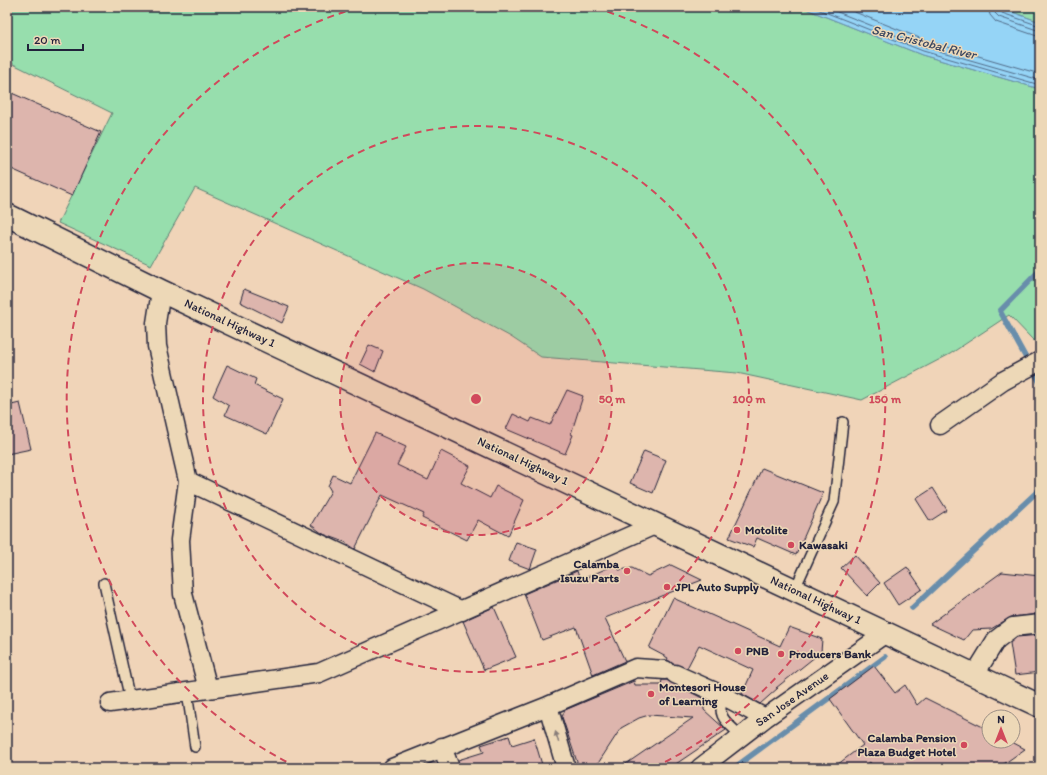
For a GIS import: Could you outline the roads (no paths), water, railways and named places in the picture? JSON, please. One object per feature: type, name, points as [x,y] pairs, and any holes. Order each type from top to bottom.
[{"type":"highway","name":"National Highway 1","points":[[7,216],[161,291],[1040,706]]},
{"type":"street","points":[[161,291],[156,323],[157,346],[188,481],[180,540],[183,594],[208,689]]},
{"type":"street","points":[[940,424],[1003,381],[1040,362]]},
{"type":"street","points":[[188,481],[462,611]]},
{"type":"street","points":[[110,703],[320,673],[657,524]]},
{"type":"street","points":[[974,674],[996,640],[1013,627],[1040,624]]},
{"type":"street","name":"San Jose Avenue","points":[[700,768],[765,718],[886,633]]},
{"type":"street","points":[[392,768],[548,706],[636,668],[670,672],[724,696],[765,718]]},
{"type":"street","points":[[548,706],[566,768]]},
{"type":"street","points":[[442,747],[450,768]]},
{"type":"lane","points":[[795,590],[834,502],[843,422]]},
{"type":"lane","points":[[104,583],[130,700]]},
{"type":"lane","points":[[187,692],[195,747]]},
{"type":"lane","points":[[724,696],[720,707],[721,716],[741,736]]},
{"type":"water","name":"San Cristobal River","points":[[801,7],[998,7],[1040,22],[1040,89],[922,55]]},
{"type":"waterway","points":[[1026,358],[1000,311],[1040,270]]},
{"type":"waterway","points":[[1035,373],[1040,383]]},
{"type":"waterway","points":[[912,608],[1040,489]]},
{"type":"waterway","points":[[734,768],[885,657]]},
{"type":"place","name":"Motolite","points":[[737,530]]},
{"type":"place","name":"Kawasaki","points":[[791,545]]},
{"type":"place","name":"Calamba Isuzu Parts","points":[[627,571]]},
{"type":"place","name":"JPL Auto Supply","points":[[667,587]]},
{"type":"place","name":"PNB","points":[[738,651]]},
{"type":"place","name":"Producers Bank","points":[[781,654]]},
{"type":"place","name":"Montesori House of Learning","points":[[651,694]]},
{"type":"place","name":"Calamba Pension Plaza Budget Hotel","points":[[964,745]]}]
